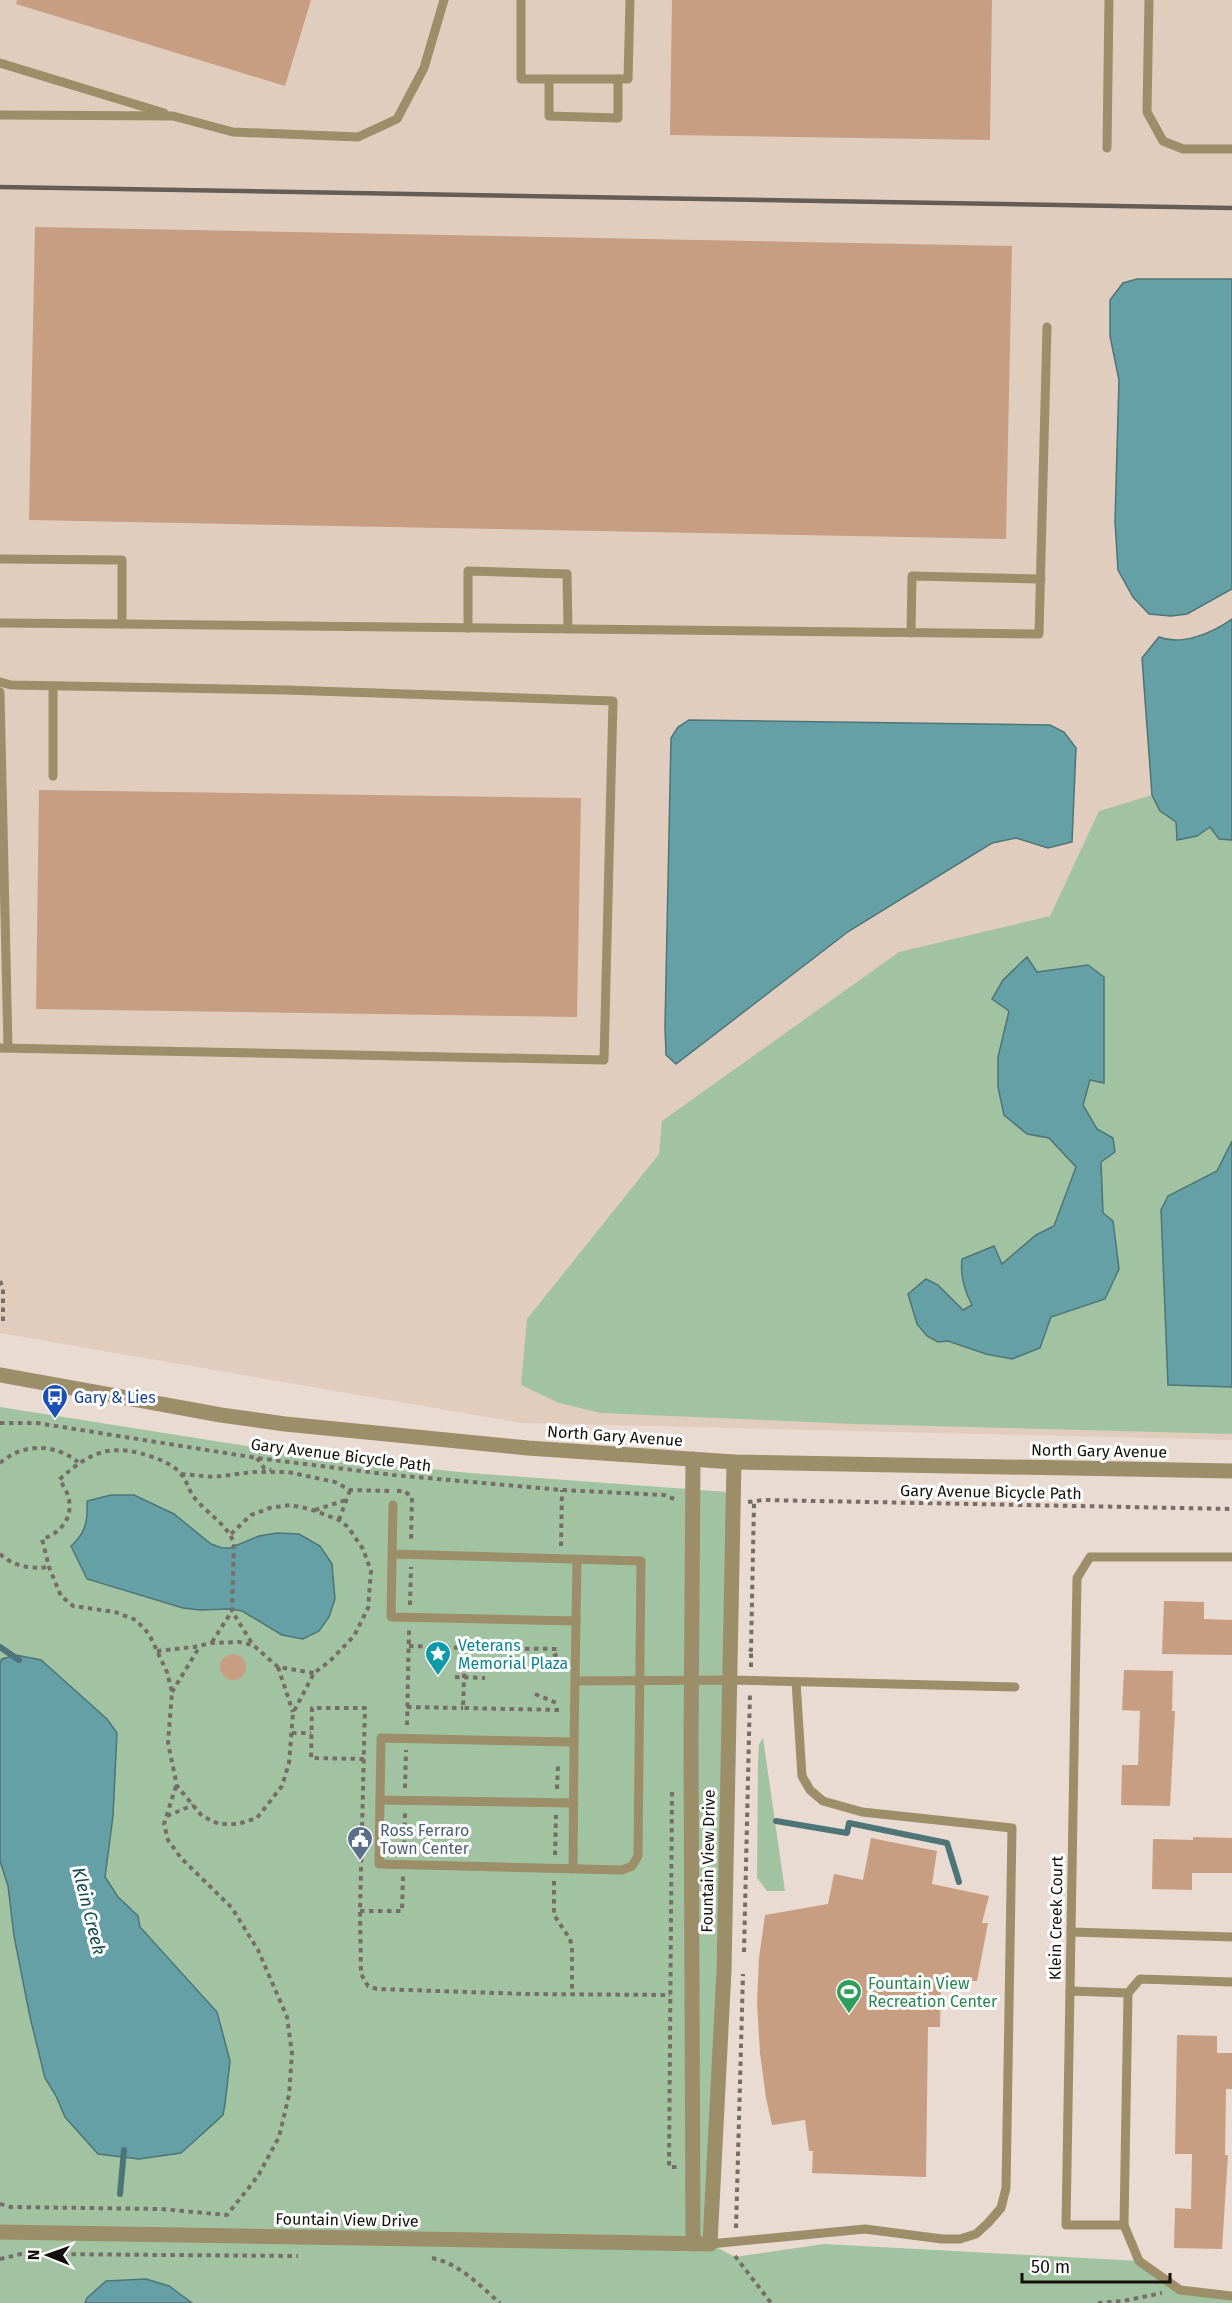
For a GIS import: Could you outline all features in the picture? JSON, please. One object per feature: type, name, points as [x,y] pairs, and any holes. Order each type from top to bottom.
[{"type":"street","name":"North Gary Avenue","points":[[0,1375],[221,1415],[285,1424],[528,1448],[734,1461],[1232,1471]]},
{"type":"street","name":"Fountain View Drive","points":[[693,1459],[693,2244]]},
{"type":"street","name":"Fountain View Drive","points":[[0,2232],[710,2244],[724,1970],[734,1461]]},
{"type":"lane","points":[[0,63],[233,132],[358,137],[397,119],[424,68],[444,0]]},
{"type":"lane","points":[[521,0],[521,79],[628,79],[630,0]]},
{"type":"lane","points":[[1107,148],[1109,0]]},
{"type":"lane","points":[[1149,0],[1147,112],[1163,141],[1183,149],[1232,149]]},
{"type":"lane","points":[[549,79],[549,116],[618,118],[618,79]]},
{"type":"lane","points":[[0,115],[173,116]]},
{"type":"lane","points":[[0,623],[1040,634],[1047,327]]},
{"type":"lane","points":[[0,559],[122,560],[122,624]]},
{"type":"lane","points":[[468,628],[468,571],[567,574],[568,629]]},
{"type":"lane","points":[[911,633],[912,576],[1041,579]]},
{"type":"lane","points":[[0,682],[10,685],[613,701],[604,1060],[4,1048],[0,692]]},
{"type":"lane","points":[[53,686],[53,776]]},
{"type":"lane","points":[[393,1505],[391,1617],[576,1621]]},
{"type":"lane","points":[[392,1554],[642,1562],[638,1856],[632,1866],[622,1870],[379,1864],[381,1738],[574,1742]]},
{"type":"lane","name":"Klein Creek Court","points":[[1124,2225],[1066,2225],[1077,1578],[1090,1557],[1232,1557]]},
{"type":"lane","points":[[573,1869],[577,1560]]},
{"type":"lane","points":[[575,1681],[640,1682],[692,1679],[1015,1688]]},
{"type":"lane","points":[[710,2244],[865,2229],[942,2240],[960,2239],[976,2234],[1001,2208],[1006,2188],[1012,1828],[861,1812],[823,1801],[810,1790],[802,1776],[796,1682]]},
{"type":"lane","points":[[380,1800],[574,1803]]},
{"type":"lane","points":[[1071,1932],[1232,1937]]},
{"type":"lane","points":[[1232,1982],[1140,1979],[1128,1993],[1124,2225],[1139,2261],[1180,2290],[1232,2296]]},
{"type":"lane","points":[[1070,1991],[1128,1993]]},
{"type":"path","points":[[0,1281],[3,1288],[3,1324]]},
{"type":"path","name":"Gary Avenue Bicycle Path","points":[[0,1424],[37,1423],[257,1458],[393,1475],[562,1490],[664,1495],[679,1500]]},
{"type":"path","points":[[0,1463],[16,1452],[37,1447],[58,1450],[78,1462]]},
{"type":"path","points":[[211,1643],[232,1611],[234,1543],[231,1534],[189,1492],[181,1474],[165,1461],[133,1451],[110,1449],[78,1462],[59,1480],[69,1495],[70,1512],[67,1520],[57,1533],[42,1539],[49,1567],[61,1596],[73,1605],[84,1609],[115,1612],[136,1620],[149,1634],[167,1672],[172,1692],[168,1743],[177,1786],[202,1816],[219,1824],[238,1824],[256,1818],[282,1786],[289,1763],[293,1713],[278,1667]]},
{"type":"path","points":[[257,1458],[264,1468],[335,1482],[350,1490],[404,1491],[412,1497]]},
{"type":"path","points":[[181,1474],[214,1477],[253,1472],[280,1472]]},
{"type":"path","points":[[339,1520],[350,1490]]},
{"type":"path","points":[[314,1510],[346,1500]]},
{"type":"path","name":"Gary Avenue Bicycle Path","points":[[751,1502],[764,1500],[1232,1509]]},
{"type":"path","points":[[231,1534],[251,1515],[270,1508],[290,1505],[314,1510],[339,1520],[348,1527],[363,1549],[371,1571],[368,1608],[354,1636],[314,1673],[293,1713]]},
{"type":"path","points":[[0,1554],[26,1567],[49,1567]]},
{"type":"path","points":[[232,1611],[253,1646],[278,1667],[314,1673]]},
{"type":"path","points":[[157,1651],[211,1643],[239,1642],[253,1646]]},
{"type":"path","points":[[172,1692],[201,1645]]},
{"type":"path","points":[[409,1646],[560,1651],[537,1664]]},
{"type":"path","points":[[463,1707],[465,1648]]},
{"type":"path","points":[[743,1962],[751,1650]]},
{"type":"path","points":[[455,1677],[485,1678]]},
{"type":"path","points":[[535,1694],[559,1704]]},
{"type":"path","points":[[407,1707],[514,1706],[559,1710]]},
{"type":"path","points":[[364,1759],[312,1758],[312,1708],[365,1708],[364,1759],[360,1911],[361,1974],[368,1986],[377,1989],[515,1994],[670,1995]]},
{"type":"path","points":[[292,1733],[311,1733]]},
{"type":"path","points":[[0,2204],[11,2207],[161,2209],[227,2215],[258,2176],[279,2137],[289,2095],[292,2053],[287,2016],[258,1950],[232,1908],[181,1858],[168,1839],[164,1824],[177,1786]]},
{"type":"path","points":[[167,1816],[193,1805]]},
{"type":"path","points":[[743,1973],[735,2257],[771,2303]]},
{"type":"path","points":[[0,2259],[21,2254],[307,2256]]},
{"type":"path","points":[[430,2258],[445,2261],[453,2266],[501,2303]]},
{"type":"path","points":[[1098,2303],[1123,2301],[1180,2290]]},
{"type":"shaded area","points":[[0,0],[1232,0],[1232,1440],[521,1423],[0,1333]]},
{"type":"green space","points":[[1152,795],[1232,840],[1232,1434],[854,1424],[601,1413],[559,1403],[521,1385],[527,1319],[659,1154],[662,1121],[899,952],[1050,916],[1099,811]]},
{"type":"green space","name":"Ross Ferraro Town Center","points":[[0,1407],[322,1458],[470,1473],[728,1492],[710,2244],[735,2257],[824,2244],[1139,2261],[1180,2290],[1232,2296],[1232,2303],[0,2303]]},
{"type":"green space","points":[[763,1738],[785,1891],[767,1891],[757,1878],[758,1762],[759,1744]]},
{"type":"water","points":[[1137,279],[1232,279],[1232,589],[1187,614],[1171,616],[1149,614],[1133,597],[1118,570],[1115,521],[1119,380],[1110,336],[1110,300],[1123,283]]},
{"type":"water","points":[[1232,619],[1232,840],[1219,839],[1210,827],[1197,836],[1177,840],[1176,822],[1160,811],[1152,795],[1142,658],[1159,637],[1177,640],[1197,637]]},
{"type":"water","points":[[689,720],[1050,725],[1064,732],[1076,748],[1072,842],[1048,848],[1016,838],[992,843],[849,931],[676,1064],[666,1055],[665,1027],[671,738],[678,727]]},
{"type":"water","points":[[1027,957],[1037,972],[1088,965],[1104,977],[1104,1083],[1090,1080],[1083,1105],[1097,1129],[1113,1138],[1115,1152],[1101,1162],[1103,1213],[1113,1221],[1119,1269],[1105,1299],[1051,1317],[1040,1348],[1012,1359],[986,1354],[948,1341],[938,1342],[927,1336],[917,1324],[908,1294],[926,1279],[938,1285],[963,1310],[972,1305],[963,1283],[962,1259],[994,1246],[1002,1264],[1036,1235],[1054,1226],[1076,1167],[1049,1138],[1027,1134],[1004,1115],[998,1087],[998,1057],[1009,1011],[992,999],[1003,980]]},
{"type":"water","points":[[1232,1141],[1232,1387],[1168,1385],[1161,1210],[1168,1196],[1217,1171]]},
{"type":"water","points":[[111,1495],[134,1495],[174,1514],[211,1544],[222,1548],[230,1548],[259,1536],[277,1533],[299,1534],[320,1546],[332,1564],[335,1599],[329,1617],[319,1631],[303,1639],[282,1635],[242,1611],[183,1608],[87,1579],[71,1546],[85,1526],[87,1501]]},
{"type":"water","points":[[16,1655],[41,1660],[107,1719],[117,1733],[113,1816],[105,1877],[118,1897],[138,1916],[140,1927],[217,2012],[230,2061],[223,2115],[181,2153],[139,2159],[98,2154],[65,2117],[45,2078],[14,1936],[8,1886],[0,1861],[0,1662],[2,1659]]},
{"type":"water","points":[[146,2279],[169,2286],[192,2303],[85,2303],[87,2298],[106,2281]]},
{"type":"building","points":[[17,0],[311,0],[285,86],[16,4]]},
{"type":"building","points":[[672,0],[992,0],[990,140],[670,135]]},
{"type":"building","points":[[35,227],[1012,246],[1006,539],[29,520]]},
{"type":"building","points":[[39,790],[581,798],[577,1017],[36,1009]]},
{"type":"building","points":[[1164,1601],[1204,1602],[1204,1619],[1232,1620],[1232,1655],[1162,1654]]},
{"type":"building","points":[[233,1654],[242,1658],[246,1667],[242,1676],[233,1680],[224,1676],[220,1667],[224,1658]]},
{"type":"building","points":[[1124,1670],[1173,1671],[1172,1711],[1175,1711],[1170,1806],[1121,1805],[1122,1765],[1138,1765],[1140,1711],[1122,1710]]},
{"type":"building","points":[[1193,1837],[1232,1838],[1232,1873],[1192,1873],[1192,1890],[1152,1889],[1153,1839],[1193,1840]]},
{"type":"building","name":"Fountain View Recreation Center","points":[[871,1838],[937,1851],[932,1884],[989,1896],[982,1923],[988,1923],[977,1981],[941,1981],[940,2027],[928,2027],[926,2177],[812,2173],[813,2151],[809,2151],[805,2120],[772,2125],[766,2098],[757,2003],[759,1958],[765,1915],[828,1904],[834,1874],[863,1880]]},
{"type":"building","points":[[1177,2035],[1217,2036],[1217,2053],[1232,2053],[1232,2089],[1226,2089],[1225,2155],[1228,2155],[1222,2249],[1174,2248],[1175,2208],[1191,2209],[1192,2154],[1175,2154]]},
{"type":"waterway","name":"Klein Creek","points":[[0,1647],[19,1660]]},
{"type":"waterway","points":[[776,1821],[847,1833],[849,1823],[947,1843],[959,1882]]},
{"type":"waterway","name":"Klein Creek","points":[[120,2194],[124,2150]]},
{"type":"railway","points":[[0,187],[1232,208]]},
{"type":"place","name":"Gary & Lies","points":[[55,1420]]},
{"type":"place","name":"Veterans Memorial Plaza","points":[[438,1677]]},
{"type":"place","name":"Ross Ferraro Town Center","points":[[360,1862]]},
{"type":"place","name":"Fountain View Recreation Center","points":[[849,2015]]}]
